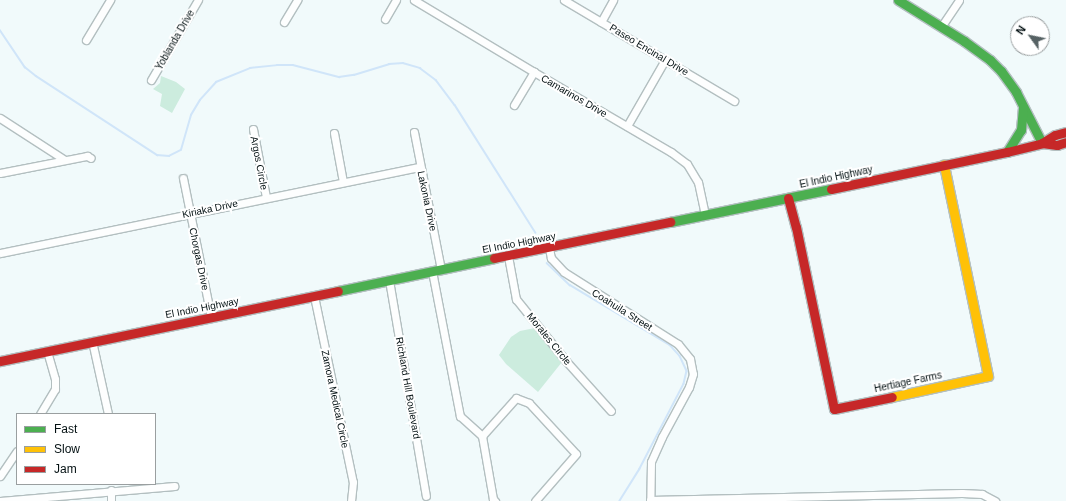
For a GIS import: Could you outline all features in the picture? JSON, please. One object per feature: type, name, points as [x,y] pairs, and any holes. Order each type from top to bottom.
[{"type":"main road","points":[[898,0],[976,49],[990,60],[1001,71],[1023,103],[1042,143]]},
{"type":"main road","points":[[1007,152],[1021,130],[1024,122],[1023,103]]},
{"type":"main road","name":"El Indio Highway","points":[[0,361],[1007,152],[1042,143],[1055,135],[1066,132]]},
{"type":"main road","name":"El Indio Highway","points":[[1042,143],[1057,144],[1066,142]]},
{"type":"main road","name":"Hertiage Farms","points":[[788,198],[796,227],[834,409],[988,376],[944,165]]},
{"type":"street","points":[[86,40],[110,0]]},
{"type":"street","name":"Yoblanda Drive","points":[[151,80],[198,0]]},
{"type":"street","points":[[284,22],[297,0]]},
{"type":"street","points":[[385,19],[396,0]]},
{"type":"street","name":"Camarinos Drive","points":[[414,0],[671,152],[687,164],[698,182],[705,214]]},
{"type":"street","name":"Paseo Encinal Drive","points":[[564,0],[734,101]]},
{"type":"street","points":[[600,22],[613,0]]},
{"type":"street","points":[[942,27],[959,0]]},
{"type":"street","points":[[627,126],[665,60]]},
{"type":"street","points":[[514,105],[534,72]]},
{"type":"street","points":[[0,118],[65,160]]},
{"type":"street","name":"Argos Circle","points":[[253,129],[266,197]]},
{"type":"street","name":"Lakonia Drive","points":[[414,132],[460,416],[482,436]]},
{"type":"street","points":[[334,133],[343,182]]},
{"type":"street","points":[[0,174],[87,156],[91,158]]},
{"type":"street","name":"Kiriaka Drive","points":[[0,253],[266,197],[420,167]]},
{"type":"street","name":"Chorgas Drive","points":[[183,178],[211,317]]},
{"type":"street","name":"Coahuila Street","points":[[549,248],[551,258],[564,272],[678,344],[690,359],[693,374],[689,387],[662,437],[652,462],[650,500]]},
{"type":"street","name":"Morales Circle","points":[[508,256],[516,300],[566,361],[612,411]]},
{"type":"street","name":"Richland Hill Boulevard","points":[[389,280],[426,496]]},
{"type":"street","name":"Zamora Medical Circle","points":[[314,296],[353,482],[351,501]]},
{"type":"street","points":[[92,341],[108,413]]},
{"type":"street","points":[[41,413],[55,389],[55,379],[48,351]]},
{"type":"street","points":[[495,501],[493,499],[482,436],[516,398],[529,403],[576,454],[535,501]]},
{"type":"street","points":[[0,476],[16,452]]},
{"type":"street","points":[[0,501],[111,490],[122,487],[174,486]]},
{"type":"street","points":[[111,490],[111,501]]},
{"type":"street","points":[[650,500],[772,497],[871,498],[976,493],[982,494],[995,501]]},
{"type":"green space","points":[[161,76],[176,82],[185,89],[172,113],[160,106],[162,94],[153,89],[160,83]]},
{"type":"green space","points":[[535,328],[562,362],[538,392],[506,364],[499,355],[511,337],[520,331]]},
{"type":"waterway","points":[[0,30],[25,67],[36,76],[157,155],[169,156],[181,150],[191,115],[200,100],[216,82],[250,68],[293,65],[339,77],[354,75],[389,64],[403,63],[420,68],[436,80],[455,105],[536,233]]},
{"type":"waterway","points":[[547,263],[570,285],[670,345],[680,356],[687,371],[684,384],[640,469],[620,501]]},
{"type":"traffic: fast","points":[[898,0],[964,41],[990,60],[1001,71],[1016,92],[1042,143]]},
{"type":"traffic: fast","points":[[1007,152],[1021,130],[1023,107]]},
{"type":"traffic: fast","points":[[670,222],[831,189]]},
{"type":"traffic: fast","points":[[338,291],[494,258]]},
{"type":"traffic: slow","points":[[892,397],[988,376],[944,165]]},
{"type":"traffic: jam","points":[[831,189],[1007,152],[1042,143],[1055,135],[1066,132]]},
{"type":"traffic: jam","points":[[1042,143],[1057,145],[1066,142]]},
{"type":"traffic: jam","points":[[788,198],[796,227],[834,409],[892,397]]},
{"type":"traffic: jam","points":[[494,258],[670,222]]},
{"type":"traffic: jam","points":[[0,361],[338,291]]}]
